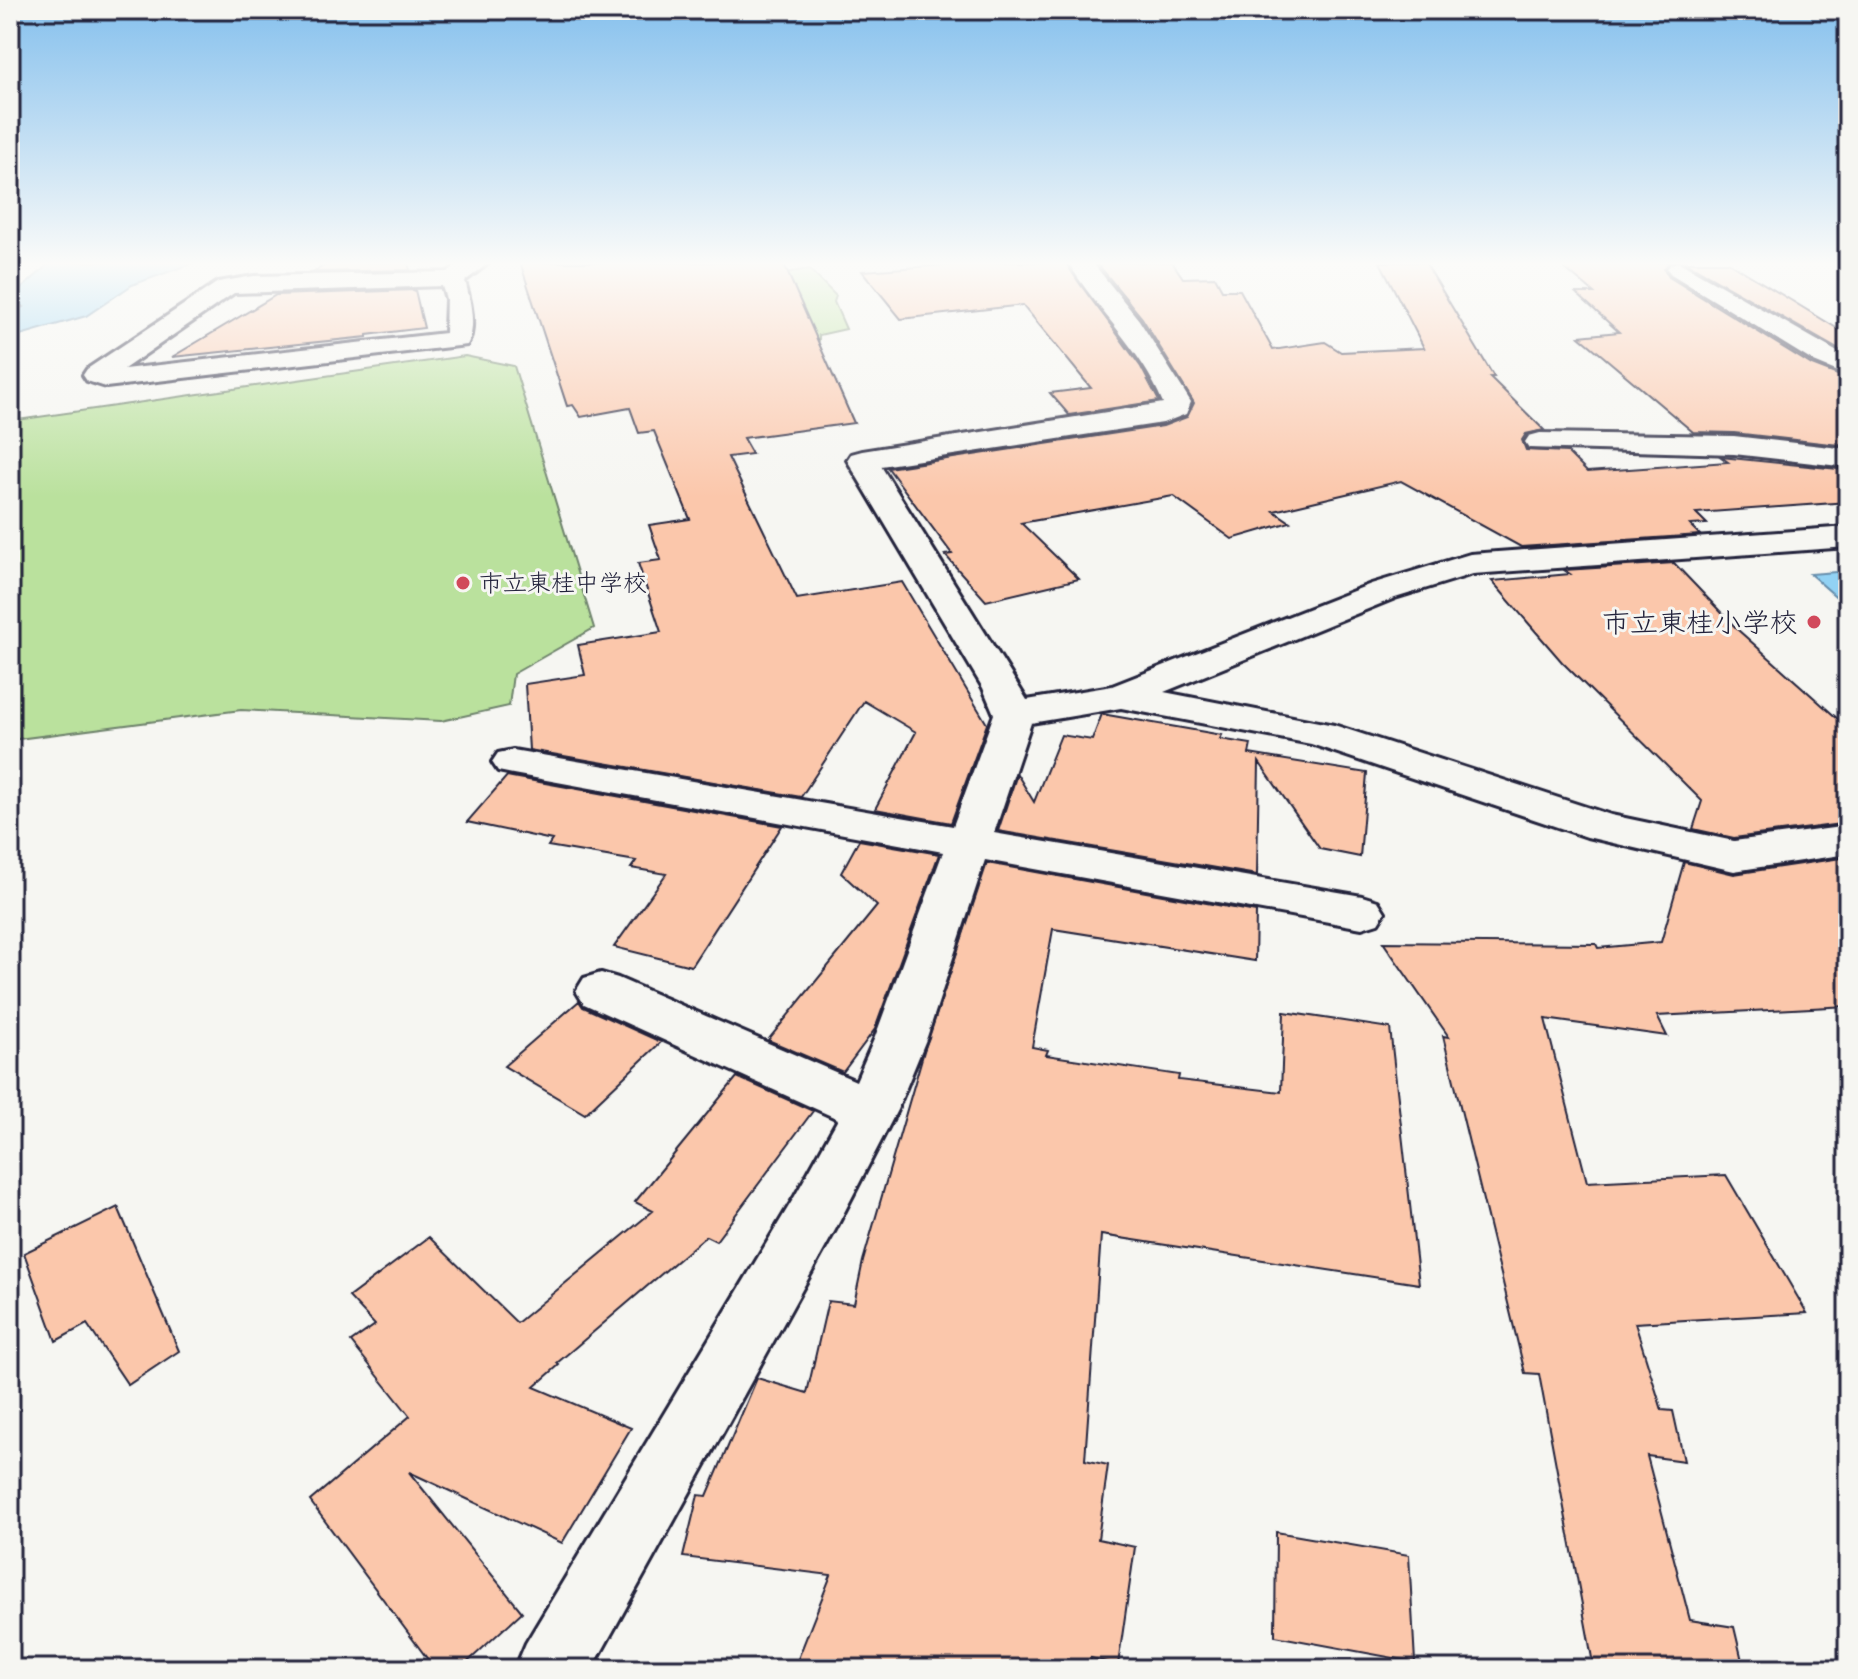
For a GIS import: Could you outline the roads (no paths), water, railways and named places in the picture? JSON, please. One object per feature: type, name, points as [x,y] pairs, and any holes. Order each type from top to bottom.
[{"type":"street","points":[[148,340],[97,375],[106,379],[446,340]]},
{"type":"street","points":[[552,1669],[815,1213],[870,1110],[901,1037],[1014,714],[1002,688],[862,460],[1163,414],[1176,408],[1177,402],[1139,340]]},
{"type":"street","points":[[1797,340],[1848,368]]},
{"type":"street","points":[[1540,442],[1734,445],[1848,458]]},
{"type":"street","points":[[1014,714],[1121,696],[1383,591],[1470,564],[1848,537]]},
{"type":"street","points":[[1121,696],[1320,734],[1602,827],[1734,856],[1848,840]]},
{"type":"street","points":[[513,762],[1362,912]]},
{"type":"street","points":[[601,991],[870,1110]]},
{"type":"water","points":[[1848,571],[1848,607],[1810,574]]},
{"type":"place","name":"市立東桂中学校","points":[[463,583]]},
{"type":"place","name":"市立東桂小学校","points":[[1814,622]]}]
